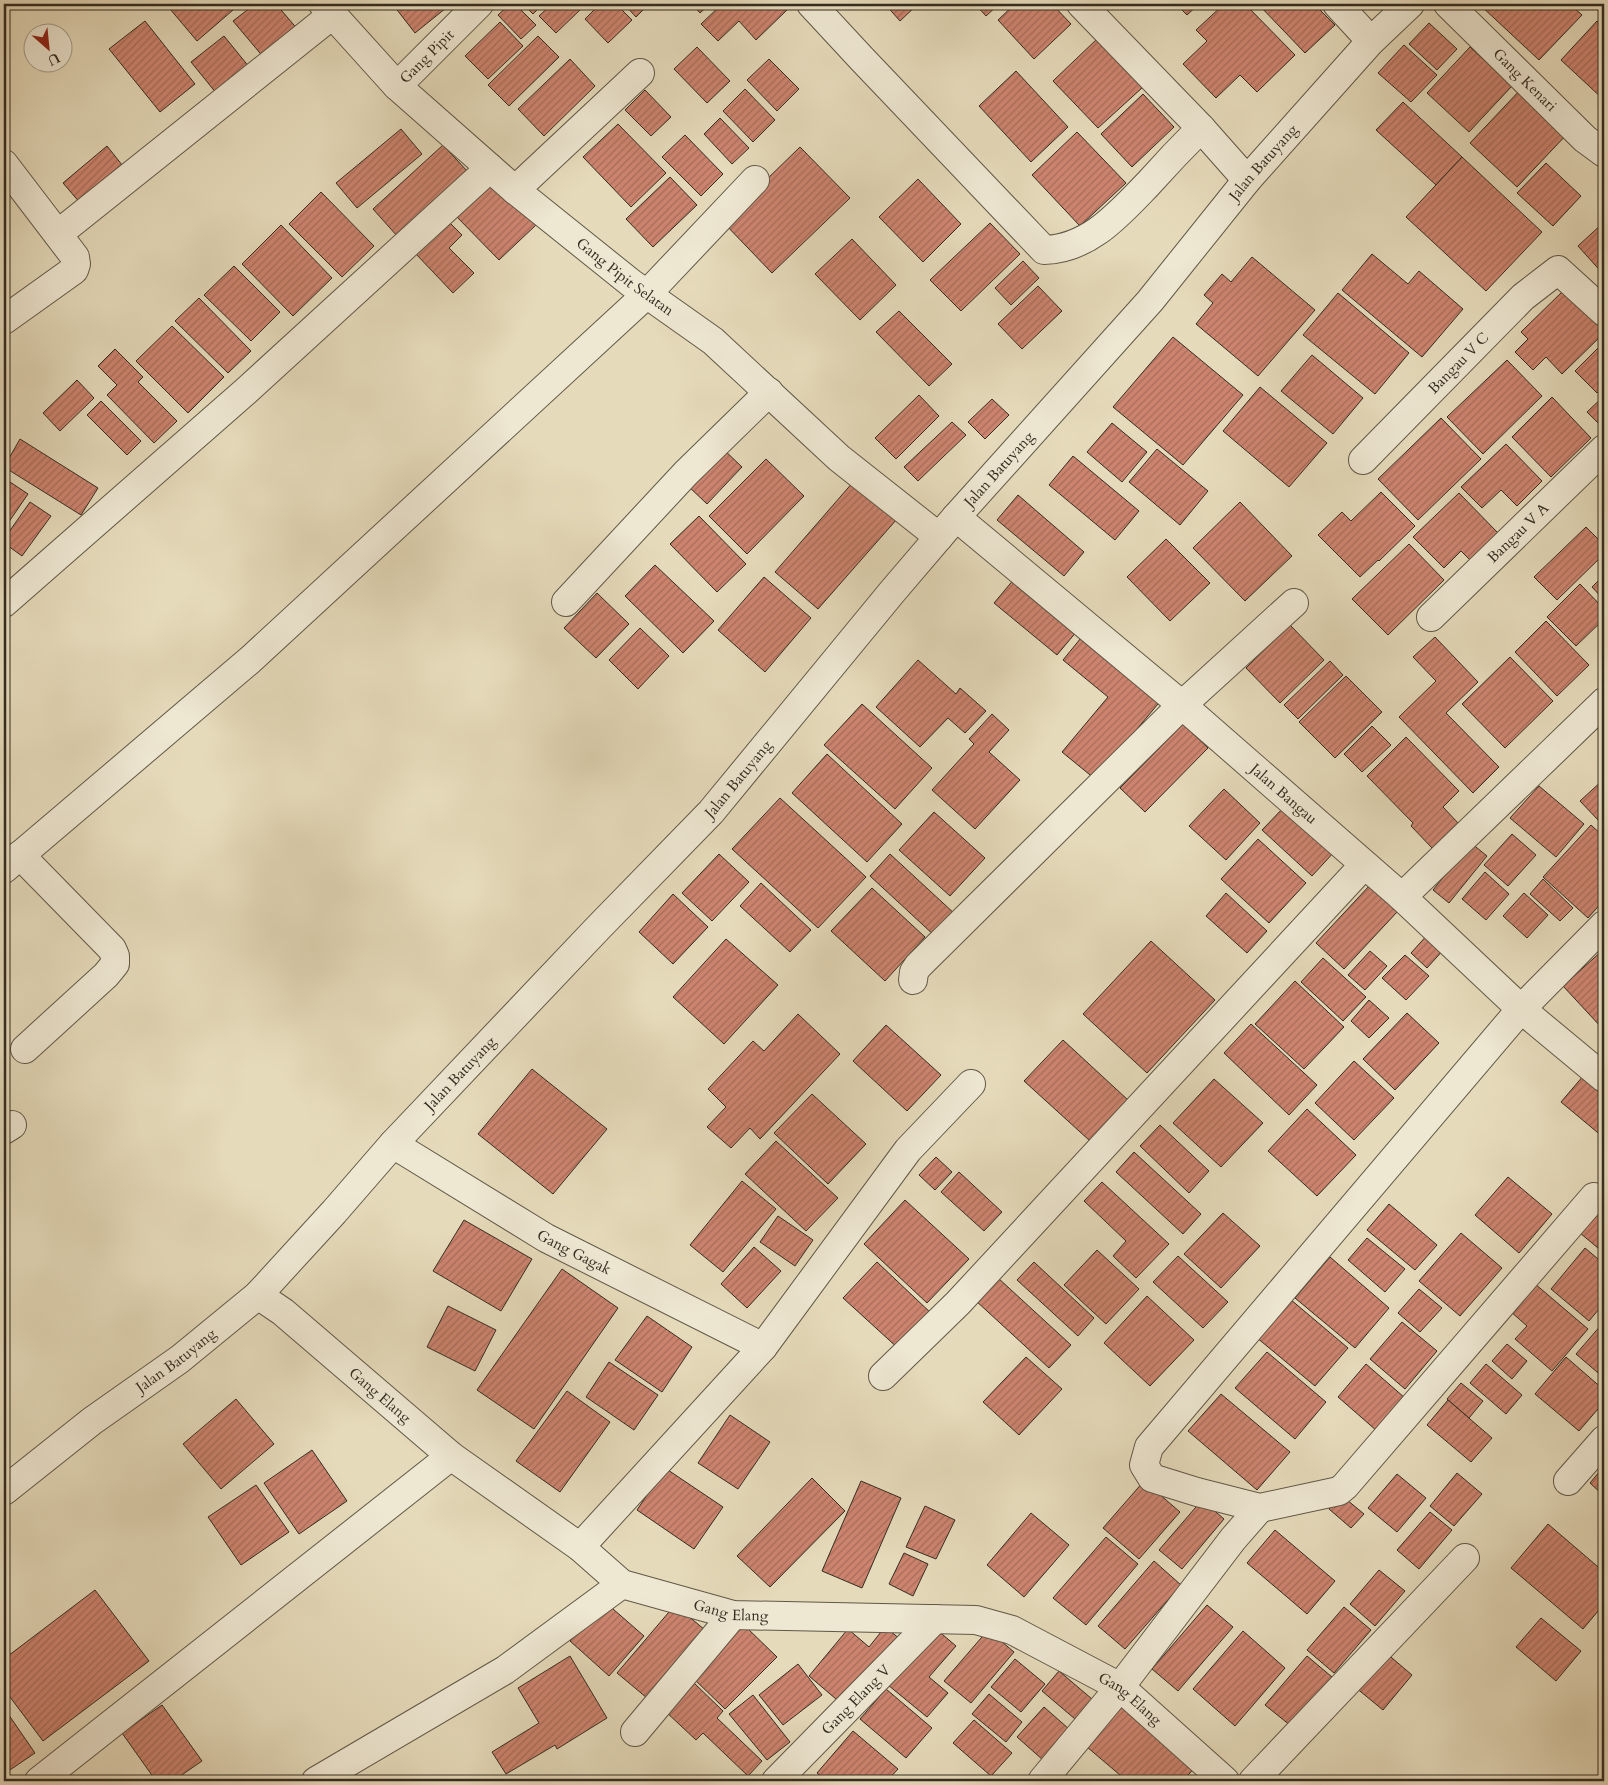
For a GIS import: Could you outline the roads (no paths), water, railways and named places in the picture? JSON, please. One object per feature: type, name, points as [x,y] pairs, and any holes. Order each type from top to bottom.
[{"type":"street","name":"Gang Pipit","points":[[397,86],[479,4]]},
{"type":"street","points":[[812,4],[862,60],[1044,250],[1058,250],[1077,244],[1111,222],[1201,128]]},
{"type":"street","points":[[1081,4],[1201,128],[1247,180]]},
{"type":"street","points":[[1337,4],[1371,41]]},
{"type":"street","name":"Jalan Batuyang","points":[[4,1492],[92,1421],[180,1359],[258,1296],[393,1144],[711,812],[892,592],[1150,301],[1247,180],[1371,41],[1410,4]]},
{"type":"street","name":"Gang Kenari","points":[[1448,4],[1586,139],[1604,153]]},
{"type":"street","name":"Gang Pipit Selatan","points":[[328,9],[397,86],[515,190],[647,294],[713,341],[839,458],[948,527]]},
{"type":"street","points":[[58,234],[328,9]]},
{"type":"street","points":[[515,190],[640,74]]},
{"type":"street","points":[[4,164],[58,234],[75,258],[76,264],[74,270],[4,320]]},
{"type":"street","points":[[4,603],[246,391],[490,168]]},
{"type":"street","points":[[25,1048],[106,975],[115,964],[115,956],[112,949],[12,862],[250,660],[647,294],[755,180]]},
{"type":"street","name":"Bangau V C","points":[[1363,460],[1522,297],[1558,270],[1604,312]]},
{"type":"street","points":[[566,602],[686,473],[769,392]]},
{"type":"street","name":"Bangau V A","points":[[1431,617],[1604,449]]},
{"type":"street","name":"Jalan Bangau","points":[[948,527],[1182,705],[1402,898],[1521,1009],[1604,1078]]},
{"type":"street","points":[[913,980],[914,972],[918,966],[1182,705],[1294,603]]},
{"type":"street","points":[[1402,898],[1604,702]]},
{"type":"street","points":[[883,1376],[958,1303],[1364,865]]},
{"type":"street","points":[[1594,1197],[1339,1491],[1260,1508],[1152,1478],[1144,1465],[1149,1447],[1521,1009],[1604,925]]},
{"type":"street","points":[[580,1546],[763,1347],[908,1150],[971,1084]]},
{"type":"street","name":"Gang Gagak","points":[[393,1144],[546,1238],[763,1347]]},
{"type":"street","name":"Gang Elang","points":[[258,1296],[283,1312],[451,1456],[580,1546],[622,1584],[733,1615],[976,1620],[1012,1630],[1120,1687],[1225,1781]]},
{"type":"street","points":[[1568,1481],[1604,1440]]},
{"type":"street","points":[[39,1781],[451,1456]]},
{"type":"street","points":[[1042,1781],[1120,1687],[1233,1539],[1260,1508]]},
{"type":"street","points":[[1253,1781],[1465,1558]]},
{"type":"street","points":[[316,1781],[505,1670],[622,1584]]},
{"type":"street","points":[[635,1732],[733,1615]]},
{"type":"street","name":"Gang Elang V","points":[[776,1781],[935,1619]]}]
